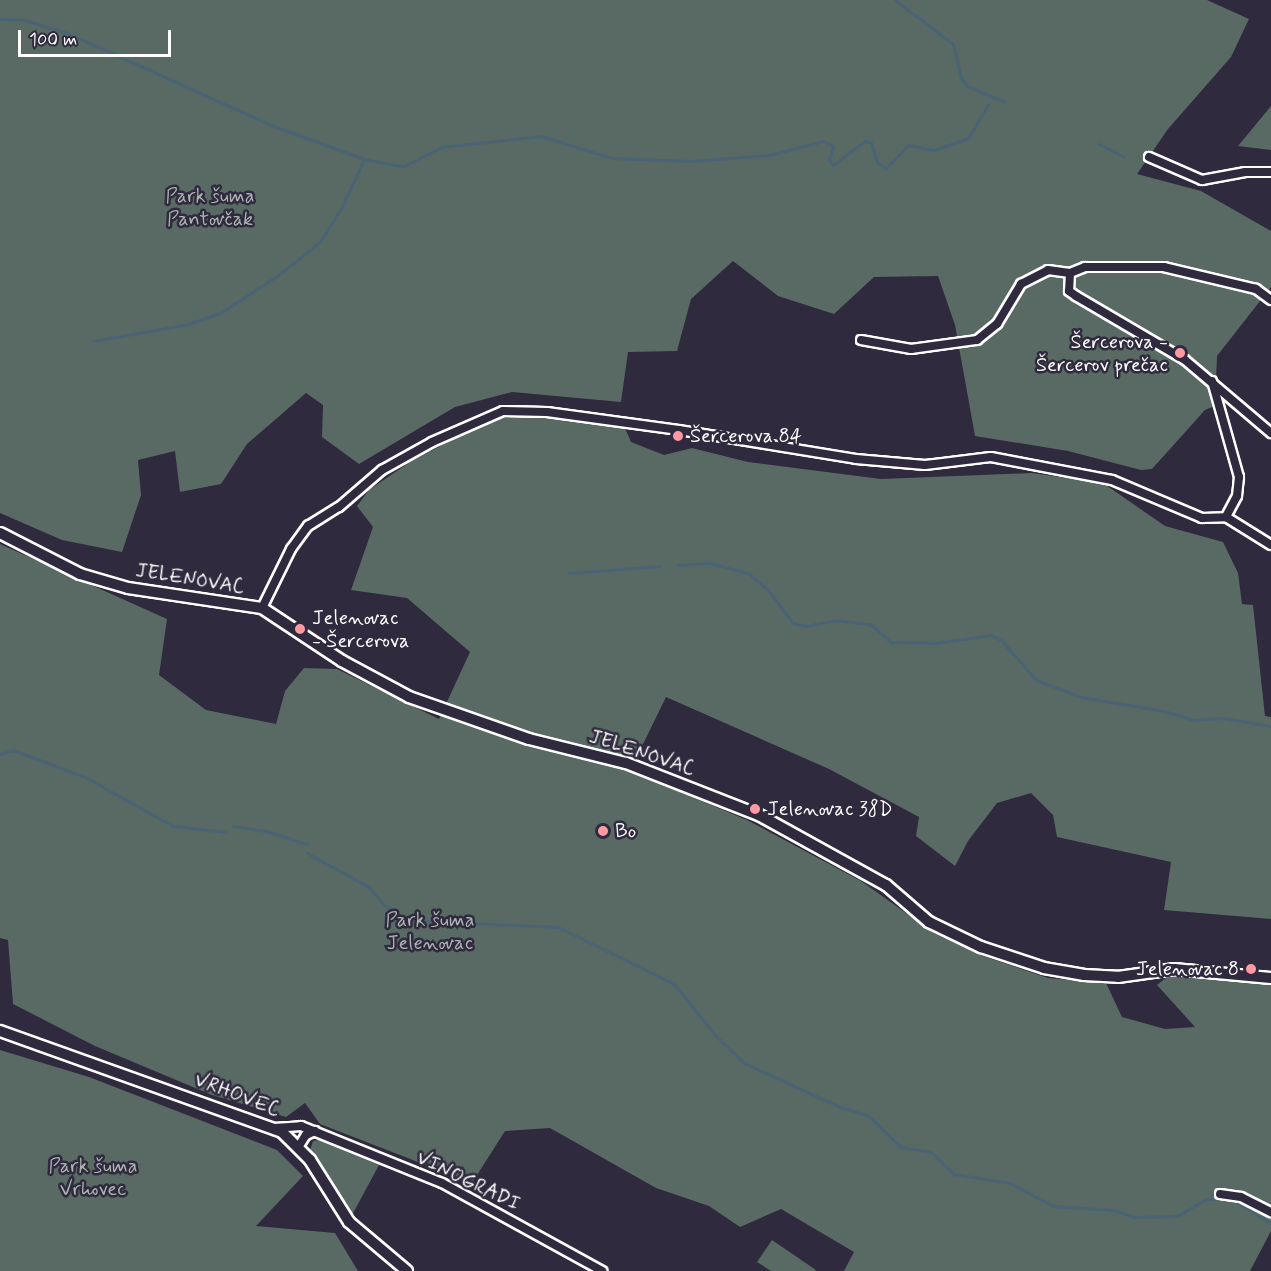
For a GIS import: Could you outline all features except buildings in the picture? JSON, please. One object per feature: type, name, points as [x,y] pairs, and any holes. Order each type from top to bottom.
[{"type":"street","points":[[1149,157],[1202,180],[1245,172],[1271,172]]},
{"type":"street","points":[[861,340],[911,349],[977,340],[998,324],[1021,284],[1048,270],[1070,273],[1085,267],[1164,267],[1256,289],[1271,300]]},
{"type":"street","points":[[1070,273],[1069,291],[1076,297],[1185,360],[1271,433]]},
{"type":"street","points":[[1212,381],[1239,477],[1238,496],[1226,517]]},
{"type":"street","points":[[261,608],[291,549],[308,526],[330,514],[382,470],[432,442],[502,411],[547,412],[679,430],[856,459],[925,465],[991,457],[1112,480],[1202,518],[1226,517],[1271,545]]},
{"type":"street","name":"JELENOVAC","points":[[0,533],[80,574],[128,588],[261,608],[342,661],[409,697],[529,739],[626,763],[759,815],[886,885],[929,922],[981,947],[1044,968],[1084,975],[1118,977],[1174,969],[1271,978]]},
{"type":"street","name":"VRHOVEC","points":[[0,1031],[273,1128],[299,1146],[349,1221],[407,1271]]},
{"type":"street","name":"VINOGRADI","points":[[273,1128],[292,1125],[315,1131],[471,1197],[602,1271]]},
{"type":"street","points":[[299,1146],[306,1135],[315,1131]]},
{"type":"street","points":[[1220,1194],[1241,1197],[1271,1212]]},
{"type":"green space","name":"Park šuma Pantovčak","points":[[0,0],[1207,0],[1249,19],[1231,57],[1168,129],[1137,174],[1201,191],[1271,231],[1271,287],[1217,356],[1215,406],[1205,410],[1152,469],[1141,470],[1068,451],[975,436],[955,325],[938,276],[874,277],[834,314],[778,296],[733,261],[691,299],[677,351],[628,352],[621,402],[512,392],[455,407],[359,464],[322,437],[323,405],[306,393],[247,444],[221,484],[180,492],[175,451],[138,460],[141,495],[122,552],[62,540],[0,513]]},
{"type":"green space","points":[[1271,106],[1271,150],[1238,146]]},
{"type":"green space","name":"Park šuma Jelenovac","points":[[549,414],[624,426],[631,442],[664,455],[692,448],[748,462],[881,479],[1032,473],[1103,483],[1165,526],[1223,542],[1238,573],[1242,604],[1253,605],[1265,716],[1271,717],[1271,919],[1164,910],[1171,862],[1057,837],[1053,815],[1031,793],[997,803],[968,841],[955,866],[916,836],[919,817],[829,769],[666,697],[630,771],[747,820],[861,881],[934,933],[983,956],[1048,978],[1106,983],[1122,1017],[1165,1029],[1195,1027],[1157,985],[1172,973],[1271,981],[1271,1231],[1250,1271],[844,1271],[854,1252],[781,1209],[740,1227],[709,1206],[656,1188],[550,1128],[505,1131],[472,1183],[320,1124],[305,1103],[286,1117],[212,1095],[95,1046],[13,1004],[8,940],[0,938],[0,544],[167,619],[159,675],[206,710],[276,724],[285,691],[304,668],[337,669],[439,719],[470,652],[407,598],[351,590],[373,527],[357,506],[369,490],[410,462],[499,415]]},
{"type":"green space","name":"Park šuma Vrhovec","points":[[0,1050],[89,1077],[277,1150],[303,1176],[256,1226],[335,1233],[358,1271],[0,1271]]},
{"type":"green space","points":[[319,1140],[379,1165],[351,1217],[310,1150],[313,1141]]},
{"type":"green space","points":[[772,1240],[816,1270],[771,1271],[757,1262]]},
{"type":"waterway","points":[[895,0],[953,44],[961,78],[967,86],[1005,102]]},
{"type":"waterway","points":[[0,19],[24,20],[65,32],[271,125],[364,159],[404,166],[442,147],[541,136],[612,158],[692,161],[769,155],[823,141],[833,146],[829,160],[833,165],[865,141],[871,143],[877,162],[886,168],[908,145],[934,150],[968,138],[988,105]]},
{"type":"waterway","name":"JELENOVAC","points":[[1099,144],[1123,156]]},
{"type":"waterway","points":[[93,341],[188,324],[222,312],[277,276],[320,242],[341,209],[364,159]]},
{"type":"waterway","points":[[678,565],[710,563],[748,573],[768,590],[793,623],[806,626],[836,620],[870,624],[891,642],[936,643],[991,635],[1001,640],[1036,680],[1081,697],[1164,711],[1193,720],[1223,718],[1271,726]]},
{"type":"waterway","points":[[569,573],[660,566]]},
{"type":"waterway","points":[[0,754],[13,750],[85,777],[173,826],[226,832]]},
{"type":"waterway","points":[[233,826],[270,832],[307,844]]},
{"type":"waterway","points":[[307,853],[369,887],[384,905],[406,920],[558,927],[674,984],[716,1036],[744,1063],[840,1107],[869,1116],[901,1147],[931,1152],[954,1174],[1010,1183],[1053,1206],[1113,1210],[1134,1217],[1177,1216],[1205,1200],[1222,1198]]},
{"type":"waterway","points":[[1232,1199],[1270,1223]]},
{"type":"place","name":"Šercerova - Šercerov prečac","points":[[1180,353]]},
{"type":"place","name":"Šercerova 84","points":[[678,436]]},
{"type":"place","name":"Jelenovac - Šercerova","points":[[300,629]]},
{"type":"place","name":"Jelenovac 38D","points":[[755,809]]},
{"type":"place","name":"Bo","points":[[603,831]]},
{"type":"place","name":"Jelenovac 8","points":[[1251,969]]}]
